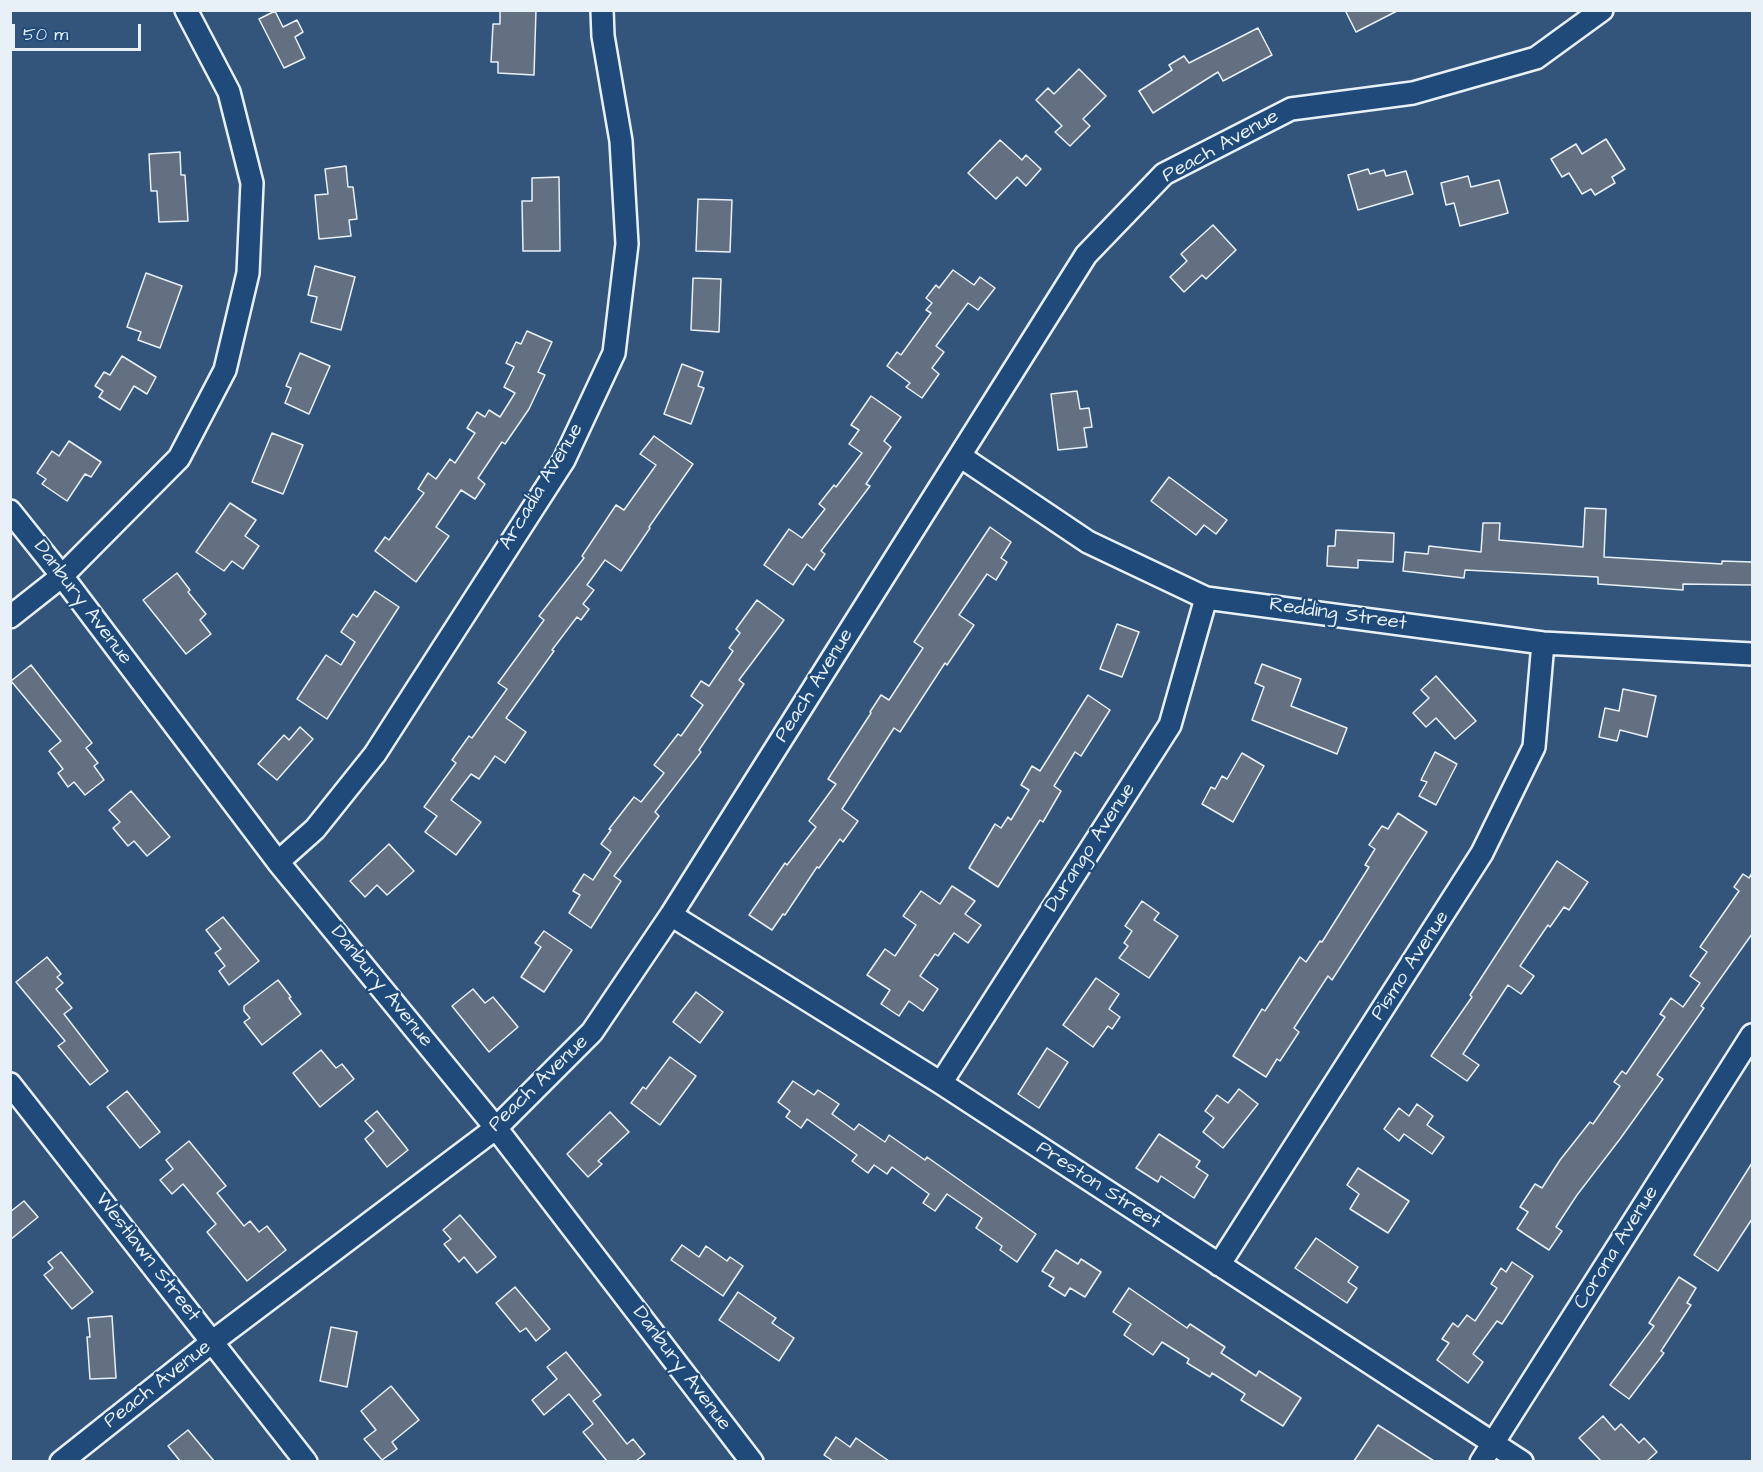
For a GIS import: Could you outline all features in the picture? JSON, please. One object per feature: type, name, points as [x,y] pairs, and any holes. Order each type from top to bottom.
[{"type":"street","points":[[10,617],[62,576],[179,458],[225,370],[249,273],[252,183],[229,92],[186,10]]},
{"type":"street","name":"Arcadia Avenue","points":[[278,862],[315,829],[375,754],[564,459],[614,353],[627,244],[621,141],[603,36],[602,10]]},
{"type":"street","name":"Peach Avenue","points":[[61,1461],[212,1342],[496,1128],[592,1032],[671,915],[1086,255],[1164,174],[1291,109],[1413,93],[1536,58],[1602,10]]},
{"type":"street","name":"Redding Street","points":[[960,456],[1088,542],[1206,598],[1543,643],[1752,654]]},
{"type":"street","name":"Danbury Avenue","points":[[10,511],[62,576],[278,862],[496,1128],[752,1461]]},
{"type":"street","name":"Durango Avenue","points":[[941,1083],[1170,725],[1206,598]]},
{"type":"street","name":"Pismo Avenue","points":[[1219,1265],[1482,854],[1534,747],[1543,643]]},
{"type":"street","name":"Preston Street","points":[[671,915],[941,1083],[1522,1461]]},
{"type":"street","name":"Corona Avenue","points":[[1481,1461],[1752,1035]]},
{"type":"street","name":"Westlawn Street","points":[[10,1084],[306,1461]]},
{"type":"building","points":[[500,10],[536,10],[534,75],[498,73],[498,62],[491,62],[493,24],[500,24]]},
{"type":"building","points":[[1345,10],[1399,10],[1356,32]]},
{"type":"building","points":[[275,11],[283,27],[297,20],[303,32],[295,37],[305,58],[284,68],[259,19]]},
{"type":"building","points":[[1258,28],[1272,55],[1223,81],[1218,72],[1153,113],[1139,91],[1172,70],[1169,65],[1184,56],[1189,63]]},
{"type":"building","points":[[1079,69],[1106,96],[1083,119],[1090,126],[1070,146],[1055,132],[1062,126],[1036,100],[1048,88],[1054,94]]},
{"type":"building","points":[[1606,139],[1625,169],[1612,177],[1615,183],[1595,195],[1591,189],[1582,194],[1569,173],[1562,177],[1551,159],[1576,144],[1582,154]]},
{"type":"building","points":[[1000,140],[1022,160],[1026,155],[1041,169],[1026,186],[1017,177],[996,199],[968,173]]},
{"type":"building","points":[[180,152],[181,175],[185,175],[188,221],[159,222],[157,191],[151,191],[149,154]]},
{"type":"building","points":[[346,166],[348,187],[353,187],[357,219],[349,220],[351,236],[319,239],[315,195],[328,194],[325,169]]},
{"type":"building","points":[[1368,169],[1370,174],[1384,170],[1386,176],[1406,171],[1413,194],[1358,210],[1348,175]]},
{"type":"building","points":[[1468,176],[1471,187],[1499,180],[1508,213],[1460,226],[1454,203],[1446,205],[1441,183]]},
{"type":"building","points":[[559,177],[560,251],[523,251],[522,201],[532,201],[532,178]]},
{"type":"building","points":[[698,199],[732,200],[730,252],[696,251]]},
{"type":"building","points":[[1213,225],[1236,250],[1206,279],[1202,275],[1184,292],[1170,277],[1187,261],[1181,254]]},
{"type":"building","points":[[315,266],[355,277],[341,330],[311,322],[317,297],[308,295]]},
{"type":"building","points":[[953,270],[974,285],[980,277],[995,288],[978,310],[968,303],[936,346],[944,352],[932,368],[939,374],[922,398],[906,387],[910,383],[887,366],[897,352],[901,355],[931,313],[926,310],[932,303],[926,298],[936,285],[939,288]]},
{"type":"building","points":[[146,273],[182,286],[160,348],[138,340],[141,332],[127,327]]},
{"type":"building","points":[[693,278],[721,279],[719,332],[691,330]]},
{"type":"building","points":[[527,331],[552,342],[538,372],[545,375],[529,409],[505,444],[502,442],[478,478],[485,484],[475,499],[461,490],[436,527],[449,536],[416,582],[375,551],[385,537],[389,540],[424,493],[418,489],[428,473],[436,479],[450,459],[455,463],[475,433],[467,428],[477,412],[485,417],[489,410],[500,417],[515,393],[504,387],[514,367],[506,363],[516,342],[521,344]]},
{"type":"building","points":[[300,353],[330,366],[309,414],[285,403],[291,388],[286,386]]},
{"type":"building","points":[[122,356],[156,377],[147,394],[134,386],[120,410],[99,397],[103,391],[95,386],[104,372],[110,375]]},
{"type":"building","points":[[682,364],[703,372],[698,386],[704,388],[691,424],[664,414]]},
{"type":"building","points":[[1077,391],[1080,409],[1089,408],[1092,427],[1084,428],[1087,447],[1058,450],[1051,394]]},
{"type":"building","points":[[871,396],[901,417],[884,441],[891,447],[866,484],[870,486],[821,551],[825,554],[814,570],[807,564],[793,585],[764,565],[789,529],[802,538],[825,509],[819,504],[834,485],[836,487],[862,453],[849,444],[859,430],[851,425]]},
{"type":"building","points":[[272,433],[303,445],[283,494],[252,482]]},
{"type":"building","points":[[654,436],[693,464],[621,571],[605,560],[587,585],[594,590],[583,604],[589,609],[581,620],[577,617],[506,718],[526,732],[505,763],[495,756],[479,779],[471,774],[451,800],[481,822],[456,855],[425,832],[437,816],[424,807],[456,763],[452,760],[469,736],[472,738],[507,689],[498,683],[544,620],[539,616],[584,558],[582,556],[616,505],[624,510],[656,465],[640,454]]},
{"type":"building","points":[[69,441],[101,462],[91,477],[85,474],[67,501],[42,484],[46,479],[37,473],[52,451],[59,456]]},
{"type":"building","points":[[1169,477],[1227,520],[1216,534],[1204,525],[1196,535],[1151,501]]},
{"type":"building","points":[[230,503],[256,520],[245,536],[259,546],[243,569],[232,561],[224,571],[196,552]]},
{"type":"building","points":[[1585,508],[1606,509],[1604,557],[1722,564],[1722,561],[1752,562],[1752,585],[1683,584],[1683,590],[1598,584],[1598,577],[1465,570],[1464,578],[1403,571],[1405,552],[1428,554],[1429,546],[1481,552],[1483,523],[1500,523],[1499,540],[1583,547]]},
{"type":"building","points":[[990,527],[1011,542],[1001,558],[1007,562],[996,580],[987,574],[959,615],[974,625],[947,665],[945,663],[900,732],[894,728],[842,809],[858,821],[843,842],[840,839],[819,868],[817,867],[785,915],[783,914],[772,930],[749,915],[785,863],[787,865],[816,827],[809,821],[836,784],[828,779],[881,695],[889,700],[923,648],[914,642]]},
{"type":"building","points":[[1336,530],[1394,533],[1393,562],[1358,560],[1358,568],[1327,566],[1328,546],[1335,546]]},
{"type":"building","points":[[177,573],[190,590],[188,592],[206,614],[200,620],[211,634],[186,654],[143,600]]},
{"type":"building","points":[[375,591],[399,607],[327,719],[297,699],[326,655],[341,665],[355,642],[341,632],[353,614],[357,617]]},
{"type":"building","points":[[757,600],[784,620],[739,680],[744,684],[699,750],[701,752],[655,812],[659,816],[614,876],[621,881],[591,928],[569,913],[580,895],[573,891],[584,874],[593,880],[611,852],[601,844],[611,830],[609,829],[634,797],[641,802],[664,773],[654,765],[678,734],[681,736],[703,705],[691,696],[701,681],[709,686],[733,651],[729,648],[740,633],[736,629]]},
{"type":"building","points":[[1117,624],[1139,632],[1122,677],[1100,669]]},
{"type":"building","points":[[1262,664],[1301,679],[1291,706],[1347,728],[1337,754],[1252,720],[1264,687],[1255,683]]},
{"type":"building","points":[[31,665],[92,743],[86,748],[98,763],[94,766],[104,780],[85,795],[74,782],[68,787],[58,773],[63,769],[49,751],[61,741],[11,681]]},
{"type":"building","points":[[1436,676],[1476,721],[1455,739],[1436,718],[1426,727],[1413,713],[1429,698],[1421,690]]},
{"type":"building","points":[[1623,689],[1656,696],[1647,737],[1620,730],[1617,741],[1599,737],[1605,708],[1619,711]]},
{"type":"building","points":[[1088,695],[1110,710],[1081,756],[1075,752],[1054,786],[1061,791],[1043,822],[1040,820],[998,887],[969,868],[995,824],[1001,828],[1008,817],[1011,820],[1029,790],[1021,785],[1032,766],[1040,771]]},
{"type":"building","points":[[300,727],[313,739],[277,780],[258,764],[284,735],[289,740]]},
{"type":"building","points":[[1435,752],[1457,764],[1436,805],[1419,796],[1427,782],[1421,780]]},
{"type":"building","points":[[1242,753],[1264,766],[1233,822],[1202,804],[1211,787],[1215,789],[1222,776],[1227,779]]},
{"type":"building","points":[[131,791],[170,837],[147,856],[134,841],[128,846],[113,828],[120,822],[109,810]]},
{"type":"building","points":[[1398,813],[1427,832],[1332,980],[1328,976],[1294,1028],[1299,1032],[1280,1061],[1277,1059],[1266,1077],[1233,1056],[1262,1009],[1265,1011],[1300,957],[1306,962],[1320,941],[1322,942],[1369,867],[1365,865],[1375,849],[1369,845],[1382,826],[1388,829]]},
{"type":"building","points":[[389,844],[414,871],[387,895],[377,885],[365,897],[350,881]]},
{"type":"building","points":[[1557,861],[1588,882],[1569,910],[1564,907],[1550,927],[1548,925],[1520,966],[1534,976],[1521,994],[1508,985],[1463,1054],[1479,1065],[1467,1081],[1431,1056],[1472,997],[1470,995]]},
{"type":"building","points":[[1752,873],[1752,934],[1701,1006],[1704,1008],[1657,1075],[1663,1079],[1556,1227],[1562,1231],[1549,1250],[1517,1229],[1528,1212],[1520,1207],[1535,1184],[1542,1188],[1560,1160],[1590,1122],[1593,1124],[1620,1086],[1614,1082],[1622,1071],[1626,1074],[1665,1017],[1660,1014],[1671,998],[1683,1007],[1700,983],[1690,976],[1707,952],[1700,947],[1739,891],[1734,887],[1743,874],[1749,878]]},
{"type":"building","points":[[952,886],[975,901],[965,914],[981,925],[968,943],[954,933],[938,956],[935,954],[920,976],[938,989],[923,1011],[909,1001],[899,1016],[881,1004],[890,990],[867,975],[885,949],[895,956],[916,925],[903,916],[921,891],[940,904]]},
{"type":"building","points":[[1142,901],[1159,913],[1154,920],[1178,936],[1149,978],[1119,958],[1128,946],[1124,943],[1132,931],[1125,926]]},
{"type":"building","points":[[223,917],[259,961],[229,985],[219,971],[225,966],[215,953],[221,949],[206,930]]},
{"type":"building","points":[[544,931],[572,950],[544,992],[521,977],[541,947],[535,943]]},
{"type":"building","points":[[47,957],[61,974],[57,977],[63,983],[56,989],[72,1008],[64,1014],[108,1071],[90,1085],[58,1046],[65,1041],[16,982]]},
{"type":"building","points":[[1096,978],[1119,994],[1109,1009],[1120,1017],[1112,1029],[1108,1026],[1093,1047],[1063,1025]]},
{"type":"building","points":[[278,980],[301,1014],[262,1045],[244,1022],[250,1018],[244,1011],[244,1006]]},
{"type":"building","points":[[473,989],[485,1003],[493,997],[518,1027],[489,1052],[452,1006]]},
{"type":"building","points":[[696,992],[723,1012],[700,1043],[673,1022]]},
{"type":"building","points":[[1047,1048],[1068,1062],[1039,1108],[1018,1094]]},
{"type":"building","points":[[321,1050],[336,1068],[342,1064],[354,1079],[320,1107],[293,1073]]},
{"type":"building","points":[[670,1057],[696,1076],[660,1125],[631,1103],[643,1087],[646,1089]]},
{"type":"building","points":[[793,1081],[814,1095],[818,1090],[839,1104],[832,1114],[854,1130],[859,1124],[885,1142],[889,1135],[925,1160],[927,1157],[1036,1234],[1017,1262],[1000,1250],[1002,1246],[976,1228],[982,1218],[947,1194],[935,1211],[923,1203],[929,1194],[892,1167],[887,1174],[874,1165],[868,1173],[852,1161],[857,1155],[807,1119],[801,1128],[786,1117],[790,1111],[778,1102]]},
{"type":"building","points":[[1239,1089],[1258,1104],[1223,1148],[1203,1132],[1214,1118],[1205,1111],[1217,1095],[1228,1103]]},
{"type":"building","points":[[127,1091],[160,1132],[140,1148],[107,1107]]},
{"type":"building","points":[[1417,1104],[1433,1116],[1427,1125],[1444,1137],[1432,1154],[1404,1134],[1399,1141],[1384,1129],[1399,1108],[1409,1116]]},
{"type":"building","points":[[377,1111],[408,1150],[387,1167],[365,1139],[374,1131],[365,1121]]},
{"type":"building","points":[[610,1112],[629,1132],[598,1161],[602,1164],[588,1177],[567,1154]]},
{"type":"building","points":[[1159,1134],[1200,1161],[1196,1167],[1208,1175],[1194,1198],[1161,1176],[1158,1182],[1136,1168]]},
{"type":"building","points":[[189,1141],[226,1186],[217,1193],[244,1226],[250,1221],[259,1232],[267,1226],[286,1250],[247,1281],[207,1232],[216,1224],[183,1184],[172,1194],[160,1180],[173,1169],[166,1160]]},
{"type":"building","points":[[1752,1163],[1752,1219],[1718,1271],[1694,1255]]},
{"type":"building","points":[[1358,1168],[1409,1201],[1388,1233],[1350,1209],[1359,1194],[1347,1185]]},
{"type":"building","points":[[24,1201],[38,1217],[10,1240],[10,1212]]},
{"type":"building","points":[[460,1215],[496,1257],[477,1273],[464,1257],[459,1262],[444,1244],[451,1239],[443,1230]]},
{"type":"building","points":[[1316,1238],[1358,1267],[1348,1282],[1357,1288],[1347,1303],[1295,1268]]},
{"type":"building","points":[[682,1245],[699,1257],[706,1246],[727,1261],[730,1257],[743,1266],[723,1296],[671,1260]]},
{"type":"building","points":[[1056,1250],[1078,1264],[1081,1259],[1101,1272],[1085,1297],[1070,1288],[1065,1296],[1049,1286],[1054,1278],[1042,1271]]},
{"type":"building","points":[[61,1252],[93,1292],[72,1309],[44,1275],[53,1268],[48,1262]]},
{"type":"building","points":[[1512,1262],[1533,1276],[1502,1324],[1497,1321],[1473,1354],[1483,1362],[1468,1383],[1437,1360],[1449,1343],[1442,1339],[1453,1323],[1458,1327],[1467,1315],[1475,1321],[1497,1288],[1491,1284],[1501,1268],[1506,1272]]},
{"type":"building","points":[[1679,1277],[1696,1288],[1687,1303],[1691,1305],[1661,1351],[1664,1353],[1629,1399],[1610,1385],[1654,1326],[1649,1323]]},
{"type":"building","points":[[515,1287],[550,1329],[536,1341],[526,1328],[520,1332],[496,1303]]},
{"type":"building","points":[[1129,1288],[1187,1328],[1190,1324],[1225,1347],[1221,1353],[1256,1376],[1259,1371],[1301,1398],[1283,1426],[1241,1400],[1245,1394],[1212,1373],[1210,1377],[1187,1363],[1189,1359],[1162,1342],[1153,1355],[1124,1335],[1131,1324],[1113,1312]]},
{"type":"building","points":[[738,1292],[776,1318],[772,1323],[794,1338],[779,1361],[719,1320]]},
{"type":"building","points":[[112,1316],[116,1378],[90,1379],[88,1318]]},
{"type":"building","points":[[331,1327],[357,1332],[347,1387],[320,1381]]},
{"type":"building","points":[[566,1352],[601,1395],[593,1401],[627,1444],[633,1439],[645,1454],[636,1461],[607,1461],[583,1432],[593,1424],[569,1394],[544,1415],[532,1400],[557,1379],[547,1367]]},
{"type":"building","points":[[391,1386],[419,1420],[392,1442],[397,1449],[382,1460],[364,1439],[376,1430],[361,1411]]},
{"type":"building","points":[[1603,1416],[1615,1430],[1621,1424],[1639,1443],[1644,1438],[1657,1452],[1647,1461],[1601,1461],[1579,1438]]},
{"type":"building","points":[[1378,1425],[1434,1461],[1354,1461]]},
{"type":"building","points":[[188,1430],[214,1461],[180,1461],[168,1446]]},
{"type":"building","points":[[836,1437],[850,1447],[856,1438],[889,1461],[833,1461],[824,1455]]}]
